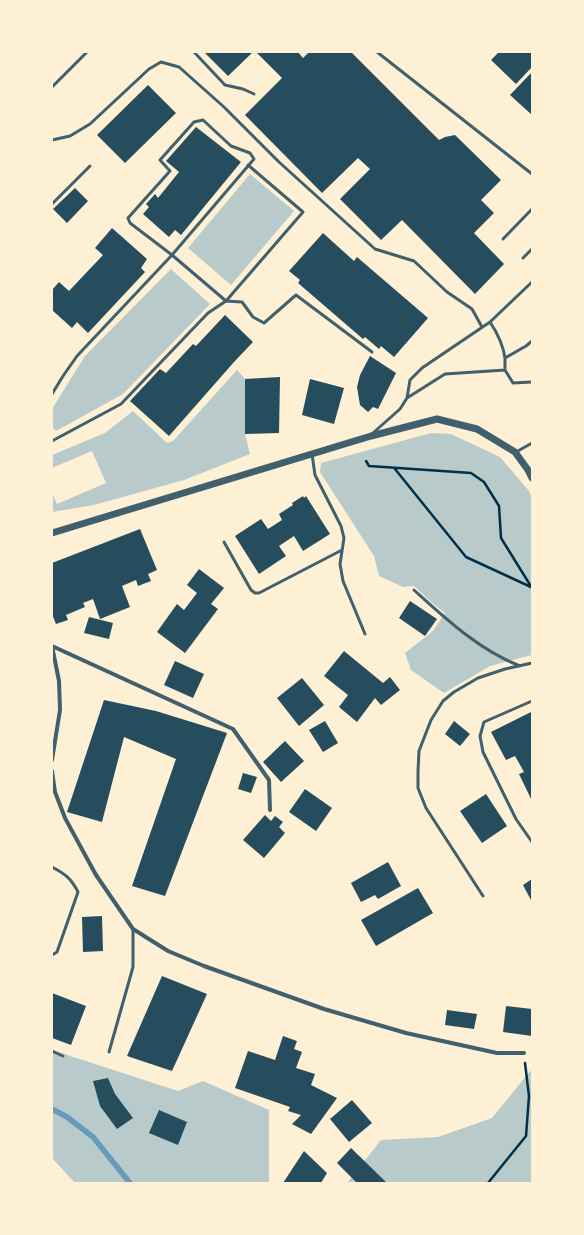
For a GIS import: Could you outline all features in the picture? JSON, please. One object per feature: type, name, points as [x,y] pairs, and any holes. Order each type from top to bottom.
[{"type":"street","points":[[52,533],[371,436],[437,419],[477,429],[515,452],[532,478]]},
{"type":"street","points":[[52,646],[59,681],[60,710],[52,760]]},
{"type":"street","points":[[52,646],[233,729],[269,780],[270,810]]},
{"type":"street","points":[[52,770],[55,792],[65,818],[96,875],[133,929],[168,951],[204,966],[324,1009],[406,1033],[497,1052],[524,1053]]},
{"type":"lane","points":[[52,87],[87,52]]},
{"type":"lane","points":[[194,52],[225,85],[243,89],[254,94]]},
{"type":"lane","points":[[377,52],[532,174]]},
{"type":"lane","points":[[52,140],[70,136],[90,124],[149,69],[161,62],[179,68],[224,107],[279,162],[375,250],[414,261],[448,292],[472,309],[482,327]]},
{"type":"lane","points":[[52,394],[77,356],[172,255],[254,159],[250,153],[232,146],[203,120],[194,122],[160,160],[170,171],[128,218],[130,223],[172,255],[226,301],[242,302],[254,317],[264,323],[296,295],[372,352]]},
{"type":"lane","points":[[52,441],[121,404],[208,313],[226,301],[303,212],[248,165]]},
{"type":"lane","points":[[52,204],[90,166]]},
{"type":"lane","points":[[503,239],[532,209]]},
{"type":"lane","points":[[523,258],[532,249]]},
{"type":"lane","points":[[371,436],[400,409],[407,398],[410,380],[422,368],[490,322],[532,282]]},
{"type":"lane","points":[[490,322],[498,334],[503,347],[505,370],[513,383],[532,382]]},
{"type":"lane","points":[[505,358],[532,341]]},
{"type":"lane","points":[[407,398],[445,374],[505,370]]},
{"type":"lane","points":[[515,452],[532,443]]},
{"type":"lane","points":[[312,454],[315,475],[341,526],[344,538],[340,564],[343,581],[365,634]]},
{"type":"lane","points":[[224,542],[250,590],[255,593],[266,589],[342,550]]},
{"type":"lane","points":[[414,590],[458,628],[480,644],[501,658],[520,666]]},
{"type":"lane","points":[[483,896],[426,808],[418,788],[419,751],[431,720],[443,700],[478,678],[505,669],[532,663]]},
{"type":"lane","points":[[532,701],[484,722],[480,736],[483,752],[516,819],[532,842]]},
{"type":"lane","points":[[52,867],[68,876],[74,883],[78,892],[57,952],[52,955]]},
{"type":"lane","points":[[109,1052],[133,967],[133,929]]},
{"type":"lane","points":[[52,1051],[63,1056]]},
{"type":"path","points":[[366,460],[369,466],[471,473],[484,482],[499,506],[501,538],[532,587]]},
{"type":"path","points":[[395,468],[466,557],[532,587]]},
{"type":"path","points":[[488,1183],[526,1136],[530,1096],[524,1053]]},
{"type":"shaded area","points":[[250,174],[294,211],[231,285],[188,248]]},
{"type":"shaded area","points":[[171,269],[210,304],[123,394],[56,431],[52,427],[52,409],[85,356]]},
{"type":"shaded area","points":[[237,370],[245,379],[245,434],[250,454],[184,480],[94,505],[52,512],[52,493],[57,504],[106,483],[92,451],[52,468],[52,455],[105,433],[133,411],[167,443],[173,441]]},
{"type":"shaded area","points":[[431,433],[451,434],[500,457],[529,491],[532,499],[532,655],[490,666],[444,693],[411,670],[405,653],[433,631],[445,613],[414,586],[403,587],[379,576],[374,556],[320,472],[321,463]]},
{"type":"shaded area","points":[[52,1050],[178,1091],[203,1081],[269,1110],[269,1183],[75,1183],[52,1158]]},
{"type":"shaded area","points":[[532,1069],[532,1183],[347,1183],[381,1140],[438,1137],[492,1118]]},
{"type":"building","points":[[204,52],[253,52],[228,76]]},
{"type":"building","points":[[256,52],[298,52],[303,58],[309,52],[351,52],[439,140],[455,135],[501,180],[481,200],[494,213],[474,233],[504,264],[475,294],[402,220],[381,240],[340,199],[370,169],[358,158],[322,193],[245,115],[282,78]]},
{"type":"building","points":[[499,52],[531,52],[532,67],[516,84],[491,60]]},
{"type":"building","points":[[532,72],[532,115],[510,95]]},
{"type":"building","points":[[148,85],[176,113],[125,163],[97,135]]},
{"type":"building","points":[[196,127],[241,162],[181,235],[175,230],[169,237],[143,214],[149,207],[146,204],[155,194],[158,198],[179,172],[166,161]]},
{"type":"building","points":[[75,188],[88,201],[67,223],[53,209]]},
{"type":"building","points":[[112,228],[147,259],[141,268],[145,272],[88,333],[77,322],[72,328],[52,310],[52,290],[59,282],[69,291],[103,255],[95,248]]},
{"type":"building","points":[[323,233],[354,261],[357,257],[428,318],[394,357],[381,346],[379,349],[365,337],[363,339],[298,283],[300,280],[289,271]]},
{"type":"building","points":[[225,315],[253,342],[169,436],[130,401],[160,369],[166,373],[193,344],[196,346]]},
{"type":"building","points":[[370,356],[396,373],[378,409],[373,407],[368,412],[360,405],[357,387],[360,375]]},
{"type":"building","points":[[280,377],[279,433],[245,434],[245,379]]},
{"type":"building","points":[[310,379],[344,388],[334,424],[302,415]]},
{"type":"building","points":[[303,496],[304,498],[306,496],[330,534],[303,551],[294,536],[279,546],[286,556],[259,574],[235,536],[261,519],[268,529],[282,520],[279,514]]},
{"type":"building","points":[[140,529],[157,570],[148,574],[151,581],[138,586],[136,580],[122,586],[130,607],[100,619],[93,599],[83,603],[85,607],[66,615],[68,620],[56,624],[52,614],[52,563]]},
{"type":"building","points":[[199,569],[224,588],[211,604],[218,609],[185,653],[157,632],[177,604],[184,610],[197,593],[187,585]]},
{"type":"building","points":[[410,601],[437,619],[425,636],[399,618]]},
{"type":"building","points":[[89,617],[113,623],[109,639],[84,633]]},
{"type":"building","points":[[344,651],[383,683],[390,677],[400,690],[381,705],[375,698],[357,722],[339,707],[348,695],[324,676]]},
{"type":"building","points":[[175,661],[204,674],[193,698],[164,685]]},
{"type":"building","points":[[302,678],[324,705],[299,726],[277,698]]},
{"type":"building","points":[[104,700],[156,711],[227,733],[165,896],[132,886],[176,759],[124,737],[102,822],[67,812]]},
{"type":"building","points":[[531,712],[532,801],[519,774],[524,772],[515,756],[506,760],[491,732]]},
{"type":"building","points":[[325,721],[338,743],[323,752],[309,730]]},
{"type":"building","points":[[454,721],[470,734],[460,746],[445,734]]},
{"type":"building","points":[[285,741],[304,761],[281,782],[263,762]]},
{"type":"building","points":[[243,773],[257,777],[251,793],[238,789]]},
{"type":"building","points":[[305,789],[332,808],[316,831],[289,812]]},
{"type":"building","points":[[486,794],[507,826],[482,843],[460,811]]},
{"type":"building","points":[[265,815],[271,821],[275,816],[283,822],[279,827],[285,833],[264,858],[243,840]]},
{"type":"building","points":[[388,862],[401,886],[378,899],[375,895],[361,902],[351,883]]},
{"type":"building","points":[[532,879],[532,902],[523,885]]},
{"type":"building","points":[[418,888],[433,913],[376,946],[361,920]]},
{"type":"building","points":[[102,916],[103,951],[83,952],[82,917]]},
{"type":"building","points":[[162,976],[207,994],[172,1071],[127,1056]]},
{"type":"building","points":[[52,993],[86,1006],[71,1045],[52,1038]]},
{"type":"building","points":[[506,1006],[532,1009],[532,1036],[503,1032]]},
{"type":"building","points":[[447,1010],[477,1014],[474,1029],[445,1025]]},
{"type":"building","points":[[283,1036],[297,1041],[294,1049],[302,1052],[296,1068],[315,1074],[311,1085],[337,1098],[311,1134],[292,1124],[301,1115],[288,1111],[290,1107],[235,1088],[248,1051],[275,1060]]},
{"type":"building","points":[[108,1078],[115,1094],[133,1118],[117,1129],[100,1106],[93,1081]]},
{"type":"building","points":[[352,1100],[372,1123],[349,1142],[330,1119]]},
{"type":"building","points":[[159,1110],[187,1122],[178,1145],[149,1133]]},
{"type":"building","points":[[351,1148],[387,1183],[357,1183],[337,1163]]},
{"type":"building","points":[[304,1151],[327,1173],[321,1183],[283,1183]]},
{"type":"waterway","points":[[52,1109],[67,1117],[93,1137],[130,1183]]}]
